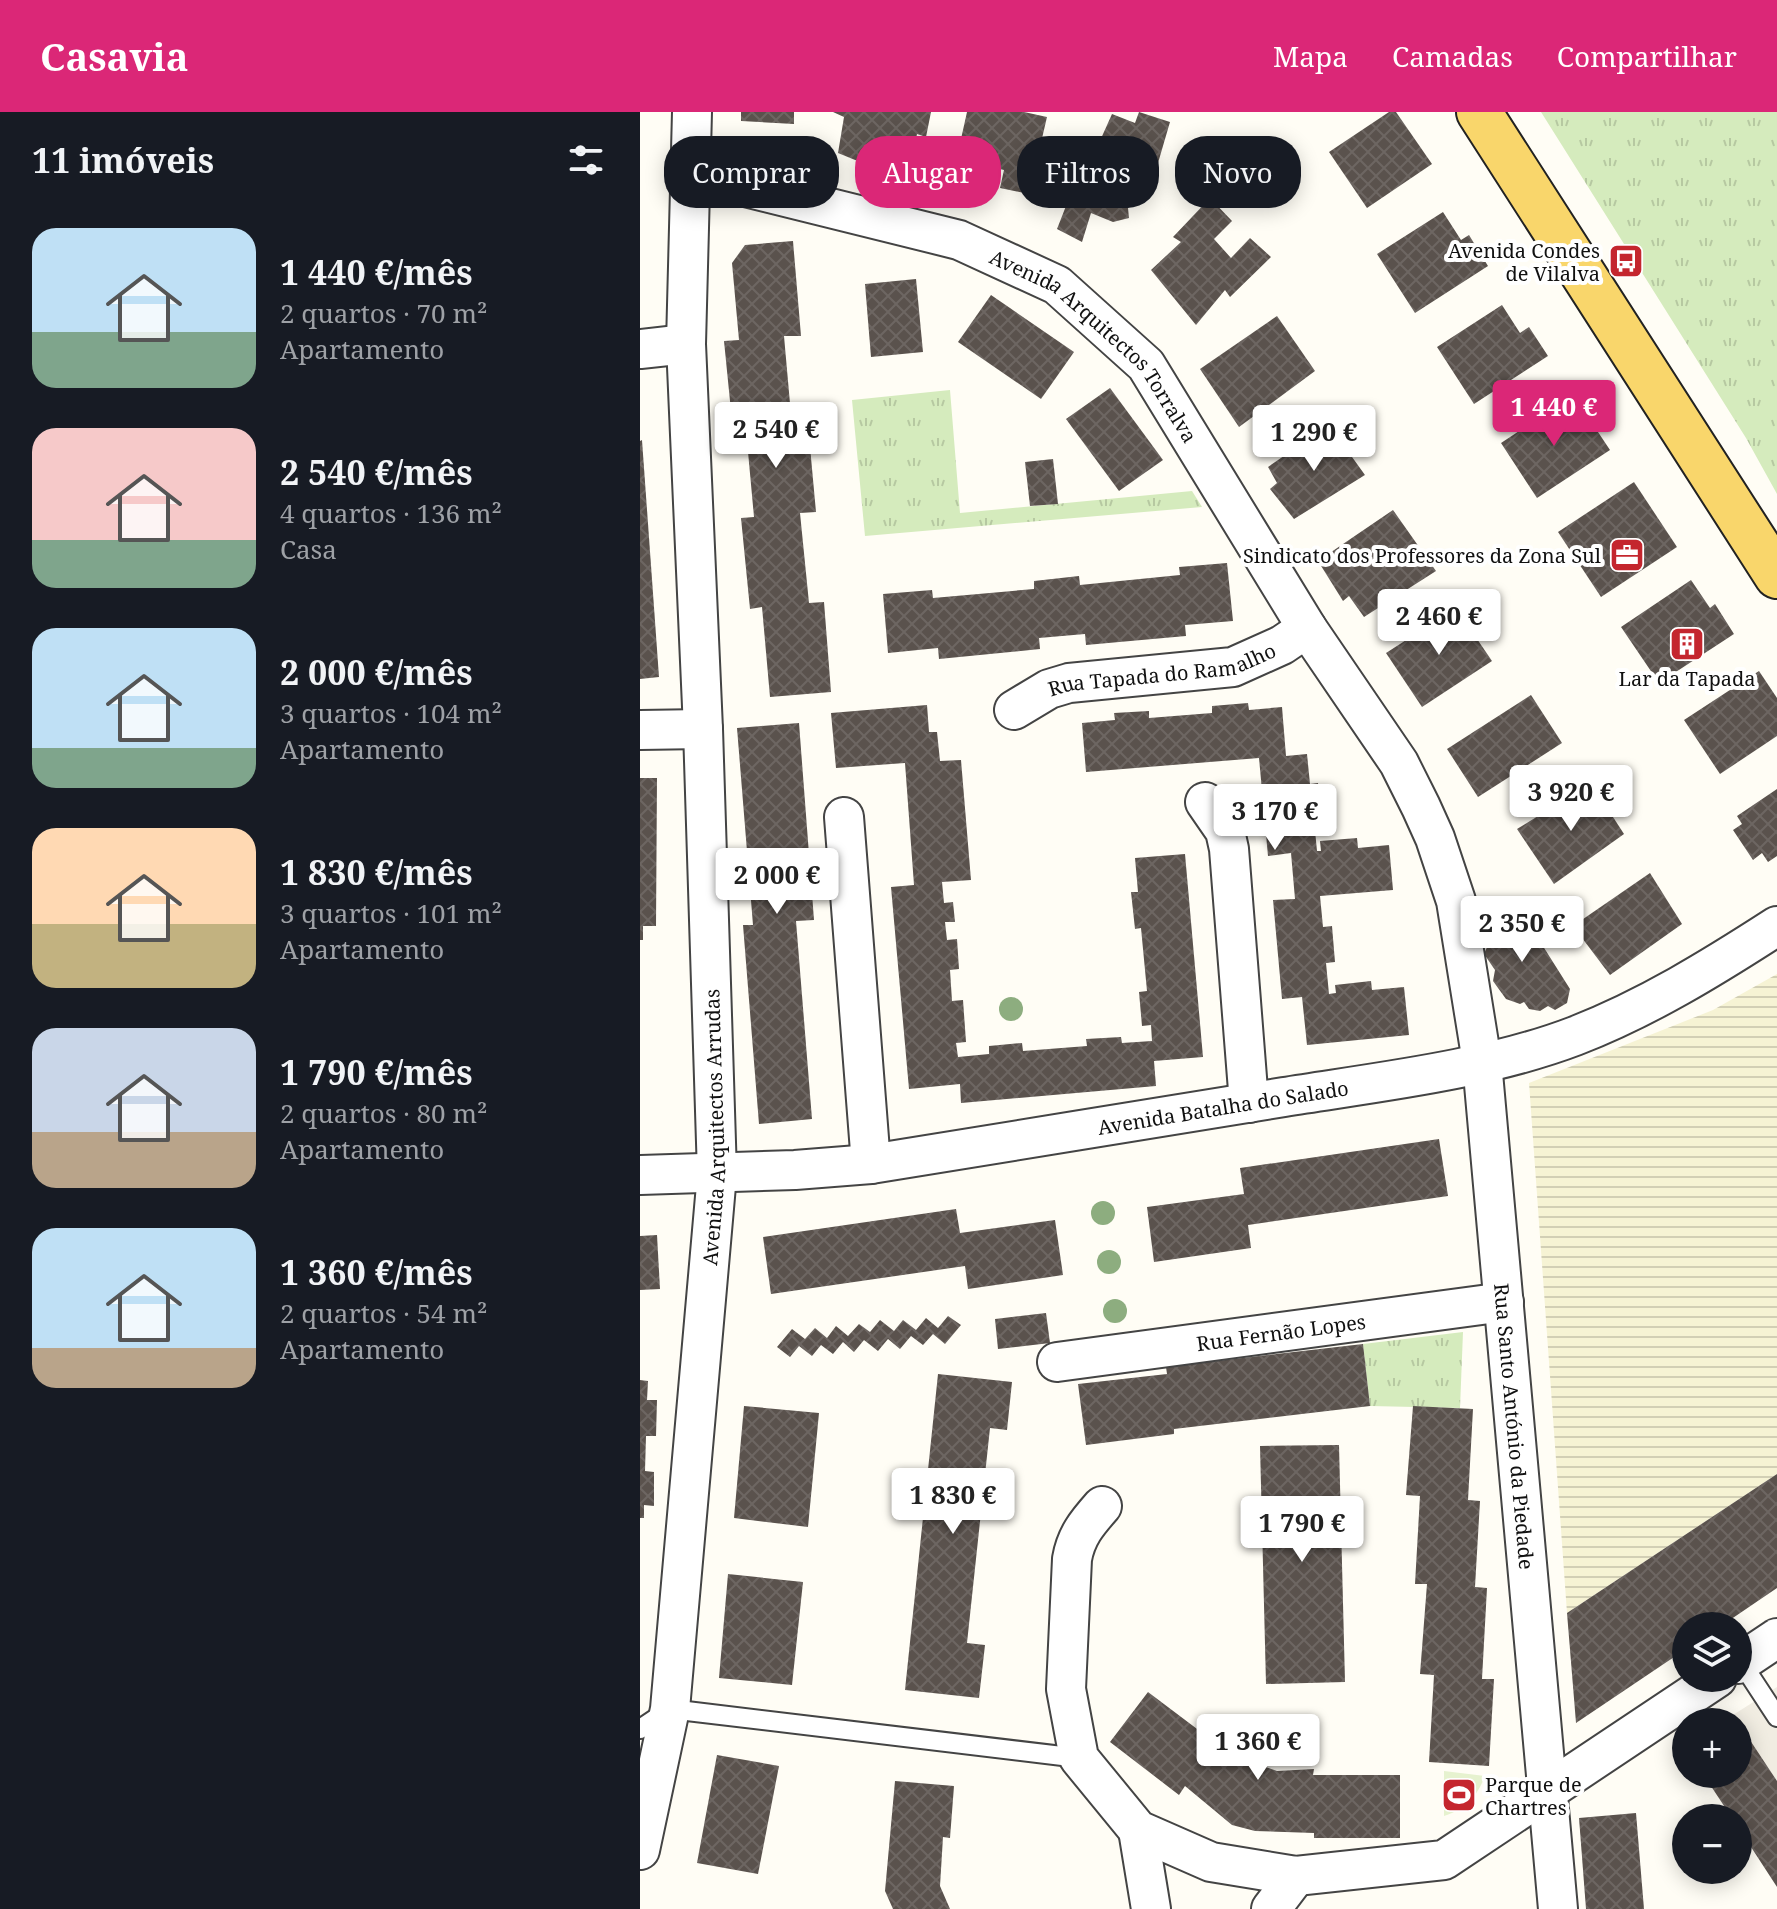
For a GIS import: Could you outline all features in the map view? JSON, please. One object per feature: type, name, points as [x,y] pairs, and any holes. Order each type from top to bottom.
[{"type":"main road","points":[[1479,112],[1777,576]]},
{"type":"street","name":"Avenida Arquitectos Arrudas","points":[[691,136],[692,112]]},
{"type":"street","name":"Avenida Arquitectos Arrudas","points":[[640,1850],[717,1174],[703,729],[686,344],[688,208]]},
{"type":"street","name":"Avenida Arquitectos Torralva","points":[[830,208],[959,240],[1057,285],[1146,365],[1307,628],[1399,763],[1435,838],[1456,901],[1482,1062]]},
{"type":"street","points":[[640,349],[686,344]]},
{"type":"street","name":"Rua Tapada do Ramalho","points":[[1014,710],[1049,689],[1069,683],[1233,667],[1282,645],[1307,628]]},
{"type":"street","points":[[640,730],[703,729]]},
{"type":"street","points":[[1205,802],[1225,831],[1229,849],[1249,1103]]},
{"type":"street","points":[[844,817],[871,1164]]},
{"type":"street","name":"Avenida Batalha do Salado","points":[[640,1175],[717,1174],[871,1164],[1482,1062],[1571,1037],[1619,1018],[1685,983],[1777,926]]},
{"type":"street","name":"Rua Santo António da Piedade","points":[[1482,1062],[1558,1909]]},
{"type":"street","name":"Rua Fernão Lopes","points":[[1057,1362],[1504,1302]]},
{"type":"street","points":[[1102,1506],[1083,1527],[1072,1559],[1066,1689],[1079,1758],[1138,1830],[1211,1862],[1296,1876],[1444,1860],[1696,1692]]},
{"type":"street","points":[[1752,1655],[1777,1638]]},
{"type":"street","points":[[1138,1830],[1151,1909]]},
{"type":"street","points":[[1271,1909],[1296,1876]]},
{"type":"lane","points":[[1752,1690],[1777,1717]]},
{"type":"lane","points":[[655,1719],[1079,1758]]},
{"type":"shaded area","points":[[1777,974],[1777,1474],[1567,1613],[1529,1083],[1713,1010]]},
{"type":"shaded area","points":[[1777,1687],[1777,1781],[1752,1744],[1752,1708],[1744,1708]]},
{"type":"green space","points":[[1541,112],[1777,112],[1777,494],[1746,438]]},
{"type":"green space","points":[[950,390],[960,513],[1192,491],[1202,507],[865,536],[852,400]]},
{"type":"green space","points":[[1463,1332],[1460,1408],[1370,1406],[1363,1344]]},
{"type":"green space","name":"Parque de Chartres","points":[[1444,1771],[1485,1776],[1469,1801],[1444,1816]]},
{"type":"building","points":[[741,112],[794,112],[794,124],[741,121]]},
{"type":"building","points":[[833,112],[931,112],[926,136],[855,136],[855,160],[839,153],[844,117]]},
{"type":"building","points":[[967,112],[1024,112],[1047,117],[1043,136],[1017,136],[1017,192],[1001,188],[1004,170],[1001,169],[1001,136],[962,136]]},
{"type":"building","points":[[1139,112],[1170,122],[1159,160],[1159,136],[1102,136],[1112,114],[1135,123]]},
{"type":"building","points":[[1389,112],[1396,112],[1432,164],[1367,208],[1329,152]]},
{"type":"building","points":[[1065,208],[1128,208],[1129,218],[1113,222],[1091,213],[1082,242],[1057,229]]},
{"type":"building","points":[[1201,208],[1220,208],[1232,221],[1214,239],[1231,258],[1250,238],[1271,257],[1230,297],[1225,290],[1196,325],[1151,270],[1181,242],[1173,237]]},
{"type":"building","points":[[1443,212],[1461,240],[1469,235],[1488,266],[1415,313],[1377,254]]},
{"type":"building","points":[[793,241],[801,336],[784,336],[792,426],[808,425],[816,512],[800,513],[809,603],[824,602],[831,692],[770,697],[762,607],[750,609],[741,518],[754,517],[746,430],[733,431],[724,341],[739,340],[732,263],[745,245]]},
{"type":"building","points":[[916,279],[923,352],[871,357],[865,284]]},
{"type":"building","points":[[991,295],[1074,352],[1041,399],[958,342]]},
{"type":"building","points":[[1502,305],[1520,333],[1529,327],[1548,356],[1474,404],[1437,347]]},
{"type":"building","points":[[1277,316],[1315,371],[1239,427],[1200,369]]},
{"type":"building","points":[[1110,388],[1163,460],[1119,491],[1066,419]]},
{"type":"building","points":[[1566,400],[1582,425],[1590,420],[1610,450],[1537,498],[1501,443]]},
{"type":"building","points":[[1329,425],[1365,475],[1294,519],[1270,489],[1277,483],[1268,467]]},
{"type":"building","points":[[640,441],[659,677],[640,679]]},
{"type":"building","points":[[1053,459],[1058,504],[1030,506],[1025,462]]},
{"type":"building","points":[[1634,482],[1677,547],[1601,597],[1558,532]]},
{"type":"building","points":[[1393,510],[1436,571],[1364,617],[1349,596],[1343,601],[1318,561]]},
{"type":"building","points":[[1227,563],[1233,621],[1185,625],[1186,636],[1086,645],[1085,634],[1039,638],[1040,649],[939,659],[938,648],[888,653],[883,594],[932,590],[933,598],[1034,589],[1034,581],[1079,576],[1080,585],[1180,575],[1179,567]]},
{"type":"building","points":[[1691,580],[1710,608],[1715,604],[1734,634],[1659,683],[1621,627]]},
{"type":"building","points":[[1456,608],[1492,661],[1422,707],[1386,653]]},
{"type":"building","points":[[1759,671],[1777,698],[1777,736],[1720,774],[1684,720]]},
{"type":"building","points":[[1531,695],[1562,743],[1478,797],[1447,749]]},
{"type":"building","points":[[1248,703],[1249,710],[1282,707],[1286,756],[1307,754],[1310,784],[1318,783],[1321,820],[1314,820],[1317,851],[1321,851],[1320,841],[1357,838],[1358,848],[1389,845],[1393,890],[1320,896],[1323,927],[1332,926],[1335,962],[1326,963],[1329,994],[1336,993],[1335,985],[1371,981],[1372,990],[1404,987],[1409,1035],[1307,1045],[1302,997],[1282,999],[1273,900],[1295,899],[1291,853],[1268,856],[1259,758],[1086,772],[1082,723],[1115,720],[1114,713],[1149,711],[1149,718],[1212,713],[1212,706]]},
{"type":"building","points":[[927,705],[929,732],[937,732],[940,761],[961,760],[971,880],[942,882],[944,903],[953,902],[955,922],[945,922],[947,940],[957,939],[959,969],[950,970],[952,1001],[963,1000],[966,1042],[956,1043],[958,1057],[989,1054],[989,1046],[1022,1043],[1023,1051],[1087,1046],[1086,1039],[1121,1037],[1122,1043],[1152,1041],[1151,1025],[1142,1026],[1139,992],[1147,991],[1141,928],[1135,929],[1131,892],[1138,892],[1135,858],[1185,854],[1203,1057],[1154,1061],[1156,1086],[961,1103],[960,1084],[909,1089],[891,887],[914,885],[905,763],[836,768],[831,713]]},
{"type":"building","points":[[799,723],[814,920],[796,921],[812,1119],[759,1124],[743,925],[753,925],[737,728]]},
{"type":"building","points":[[640,778],[657,778],[656,926],[643,926],[643,940],[640,940]]},
{"type":"building","points":[[1591,783],[1624,834],[1554,884],[1517,829]]},
{"type":"building","points":[[1777,789],[1777,856],[1768,862],[1762,853],[1753,860],[1733,830],[1742,824],[1737,816]]},
{"type":"building","points":[[1650,873],[1682,924],[1610,975],[1573,926]]},
{"type":"building","points":[[1486,911],[1506,917],[1514,913],[1529,924],[1570,989],[1567,1003],[1555,1010],[1548,1006],[1540,1011],[1529,1009],[1524,1002],[1520,1004],[1506,999],[1493,981],[1495,970],[1484,954],[1488,945],[1480,934]]},
{"type":"building","points":[[1439,1139],[1448,1196],[1248,1225],[1251,1248],[1154,1262],[1147,1207],[1244,1194],[1240,1168]]},
{"type":"building","points":[[956,1209],[960,1233],[1055,1220],[1063,1275],[968,1289],[965,1266],[771,1294],[763,1237]]},
{"type":"building","points":[[657,1235],[660,1289],[640,1290],[640,1236]]},
{"type":"building","points":[[1046,1313],[1050,1343],[998,1349],[995,1319]]},
{"type":"building","points":[[948,1316],[961,1325],[945,1344],[933,1334],[923,1345],[911,1336],[900,1349],[888,1339],[878,1351],[864,1340],[854,1352],[843,1342],[833,1354],[821,1345],[812,1356],[799,1346],[790,1357],[777,1347],[792,1329],[805,1339],[815,1328],[827,1338],[836,1326],[848,1336],[859,1324],[870,1332],[880,1320],[894,1331],[903,1320],[916,1330],[926,1318],[938,1328]]},
{"type":"building","points":[[1363,1344],[1370,1406],[1174,1429],[1174,1434],[1086,1445],[1078,1384],[1167,1374],[1166,1367]]},
{"type":"building","points":[[938,1374],[1012,1382],[1007,1430],[990,1428],[967,1643],[985,1645],[979,1698],[905,1690]]},
{"type":"building","points":[[640,1380],[648,1381],[647,1400],[657,1400],[656,1436],[646,1436],[645,1471],[654,1472],[654,1506],[644,1505],[644,1518],[640,1518]]},
{"type":"building","points":[[744,1406],[819,1413],[808,1527],[734,1518]]},
{"type":"building","points":[[1413,1406],[1473,1409],[1468,1500],[1480,1501],[1475,1587],[1487,1588],[1482,1679],[1494,1679],[1489,1766],[1429,1762],[1434,1675],[1420,1674],[1427,1584],[1415,1584],[1420,1496],[1406,1495]]},
{"type":"building","points":[[1339,1445],[1345,1682],[1266,1684],[1260,1446]]},
{"type":"building","points":[[1777,1474],[1777,1588],[1742,1612],[1672,1612],[1672,1658],[1576,1723],[1567,1613]]},
{"type":"building","points":[[728,1574],[803,1582],[792,1685],[719,1678]]},
{"type":"building","points":[[1148,1692],[1217,1744],[1221,1740],[1249,1761],[1277,1771],[1314,1769],[1313,1775],[1400,1775],[1400,1838],[1314,1838],[1314,1833],[1255,1831],[1232,1825],[1185,1786],[1179,1795],[1110,1742]]},
{"type":"building","points":[[1752,1743],[1777,1781],[1777,1887],[1752,1849],[1752,1804],[1723,1804],[1712,1788],[1752,1788]]},
{"type":"building","points":[[717,1755],[779,1766],[758,1874],[697,1863]]},
{"type":"building","points":[[895,1781],[954,1786],[950,1838],[943,1837],[940,1886],[950,1909],[893,1909],[885,1891]]},
{"type":"building","points":[[1636,1813],[1644,1909],[1586,1909],[1579,1818]]},
{"type":"place","name":"Avenida Condes de Vilalva","points":[[1626,261]]},
{"type":"place","name":"Sindicato dos Professores da Zona Sul","points":[[1627,555]]},
{"type":"place","name":"Lar da Tapada","points":[[1687,644]]},
{"type":"place","name":"Parque de Chartres","points":[[1459,1795]]}]
